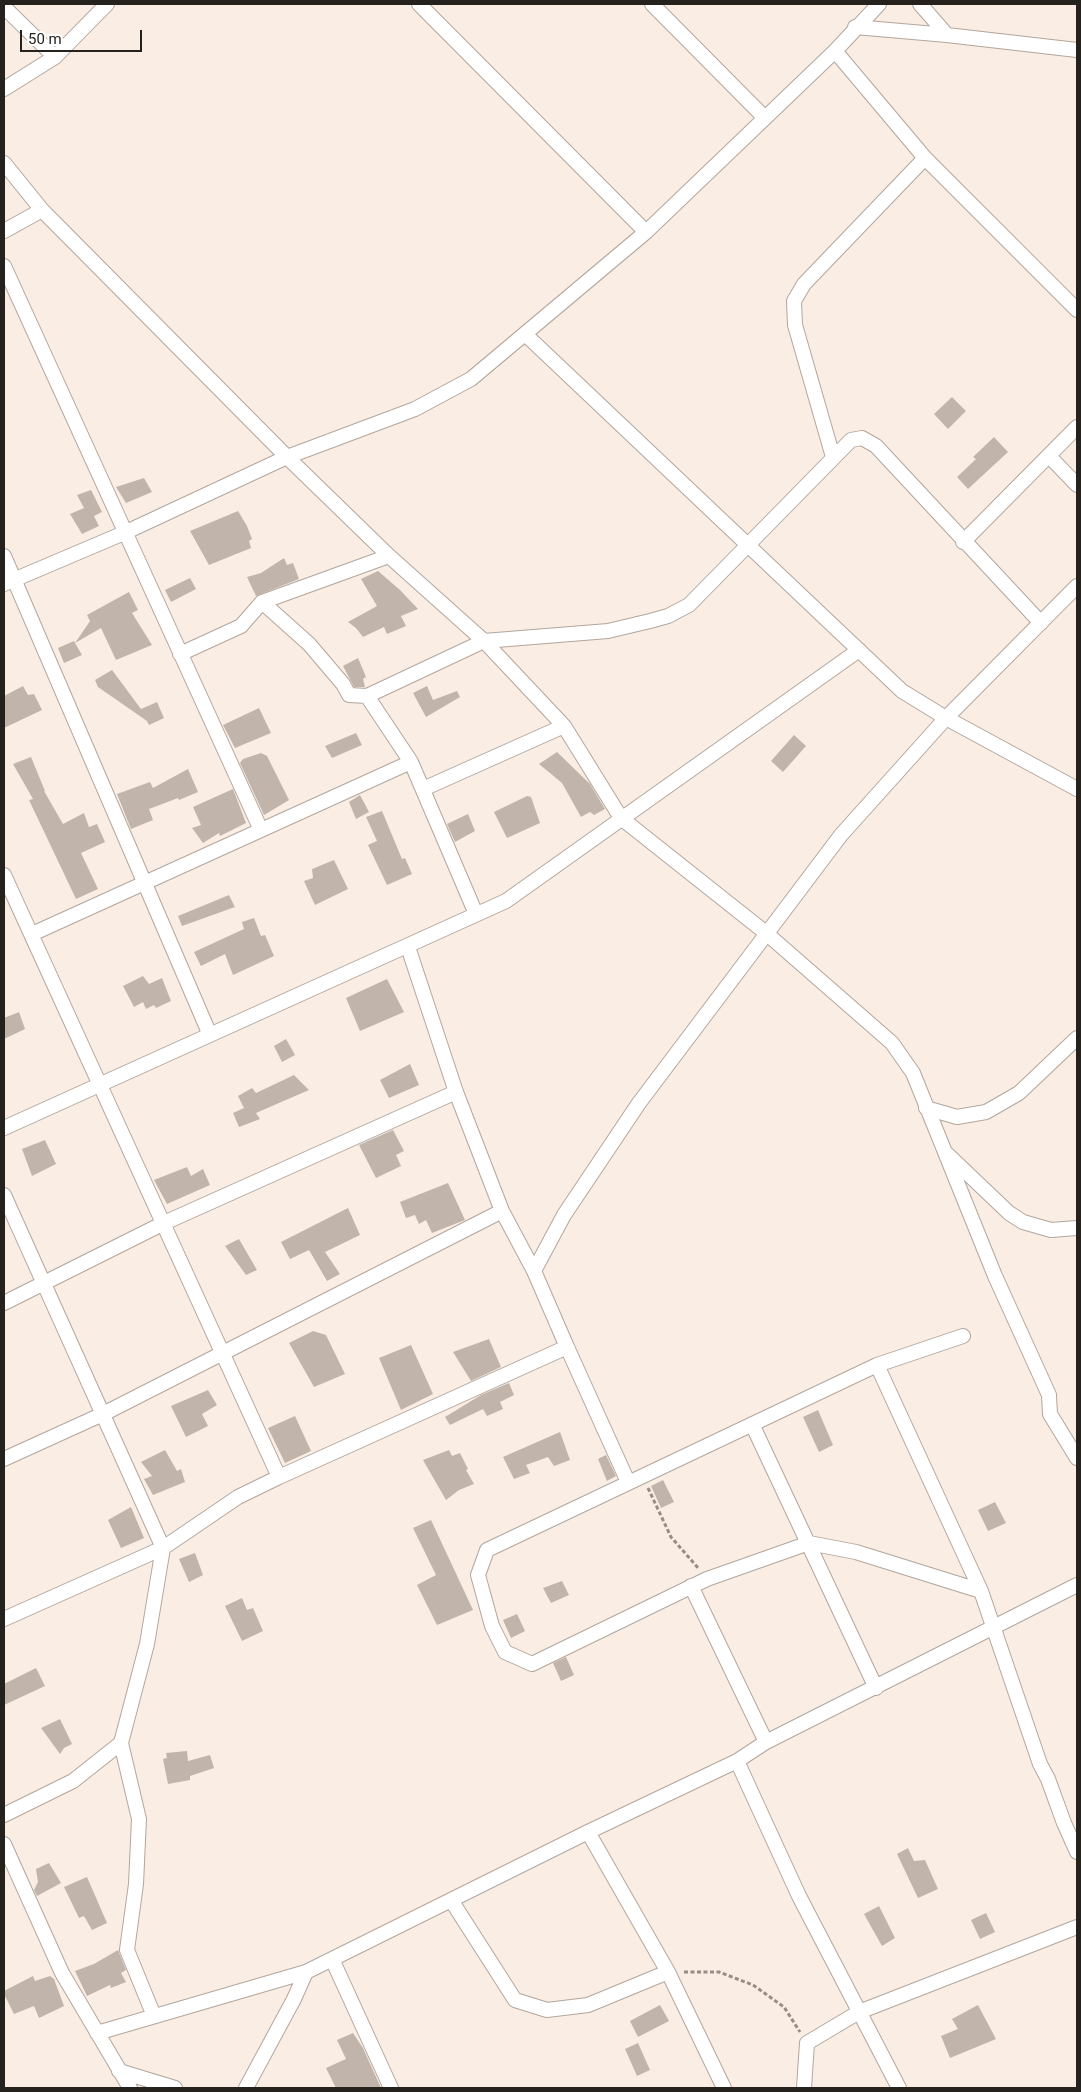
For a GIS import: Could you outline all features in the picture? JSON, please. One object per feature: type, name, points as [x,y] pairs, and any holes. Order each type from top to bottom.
[{"type":"street","points":[[4,89],[55,57],[107,4]]},
{"type":"street","points":[[419,4],[646,232]]},
{"type":"street","points":[[652,4],[764,117]]},
{"type":"street","points":[[9,582],[124,533],[286,457],[415,409],[471,379],[526,335],[646,232],[835,51],[878,4]]},
{"type":"street","points":[[920,4],[947,35]]},
{"type":"street","points":[[4,7],[55,57]]},
{"type":"street","points":[[855,27],[947,35],[1077,50]]},
{"type":"street","points":[[835,51],[925,158],[1077,310]]},
{"type":"street","points":[[833,457],[795,324],[794,301],[804,284],[925,158]]},
{"type":"street","points":[[4,163],[42,210],[286,457],[389,556],[484,641],[564,726],[622,818],[766,934],[892,1043],[913,1073],[941,1148],[995,1276],[1049,1395],[1050,1414],[1077,1458]]},
{"type":"street","points":[[4,231],[42,210]]},
{"type":"street","points":[[4,266],[124,533],[261,830]]},
{"type":"street","points":[[526,335],[902,691],[946,718],[1077,790]]},
{"type":"street","points":[[963,542],[1077,427]]},
{"type":"street","points":[[262,602],[309,644],[344,684],[349,695],[367,696],[484,641],[608,630],[668,616],[689,605],[833,457],[851,440],[862,438],[876,446],[963,542],[1041,623]]},
{"type":"street","points":[[1049,456],[1077,485]]},
{"type":"street","points":[[4,556],[9,582],[145,883],[210,1035]]},
{"type":"street","points":[[180,654],[241,626],[262,602],[389,556]]},
{"type":"street","points":[[534,1271],[564,1215],[639,1103],[835,841],[946,718],[1077,586]]},
{"type":"street","points":[[4,1128],[408,948],[519,894],[622,818],[859,650]]},
{"type":"street","points":[[367,696],[411,762],[476,914]]},
{"type":"street","points":[[423,789],[564,726]]},
{"type":"street","points":[[32,934],[411,762]]},
{"type":"street","points":[[4,875],[279,1478]]},
{"type":"street","points":[[408,948],[456,1092],[502,1211],[534,1271],[567,1348],[634,1479]]},
{"type":"street","points":[[926,1108],[957,1117],[986,1112],[1019,1093],[1077,1038]]},
{"type":"street","points":[[4,1303],[164,1223],[456,1092]]},
{"type":"street","points":[[941,1148],[1009,1213],[1023,1222],[1050,1230],[1077,1228]]},
{"type":"street","points":[[4,1194],[163,1548],[146,1644],[121,1743],[139,1819],[136,1884],[128,1950],[154,2016]]},
{"type":"street","points":[[4,1458],[103,1414],[502,1211]]},
{"type":"street","points":[[962,1336],[877,1365],[487,1550],[478,1575],[492,1626],[505,1652],[532,1664],[707,1579],[809,1543],[856,1552],[981,1591]]},
{"type":"street","points":[[4,1619],[163,1548],[238,1497],[567,1348]]},
{"type":"street","points":[[877,1365],[981,1591],[1040,1764],[1048,1779],[1077,1852]]},
{"type":"street","points":[[752,1424],[876,1688]]},
{"type":"street","points":[[97,2033],[306,1972],[588,1832],[737,1761],[766,1742],[994,1629],[1077,1585]]},
{"type":"street","points":[[691,1586],[766,1742]]},
{"type":"street","points":[[4,1815],[73,1781],[121,1743]]},
{"type":"street","points":[[737,1761],[799,1896],[898,2088]]},
{"type":"street","points":[[588,1832],[668,1972],[724,2088]]},
{"type":"street","points":[[4,1844],[62,1973],[130,2088]]},
{"type":"street","points":[[451,1900],[515,2000],[547,2010],[588,2005],[668,1972]]},
{"type":"street","points":[[804,2088],[807,2043],[859,2012],[1077,1926]]},
{"type":"street","points":[[332,1959],[391,2088]]},
{"type":"street","points":[[246,2088],[294,2000],[306,1972]]},
{"type":"street","points":[[119,2071],[175,2088]]},
{"type":"path","points":[[634,1479],[654,1500],[671,1536],[707,1579]]},
{"type":"path","points":[[668,1972],[719,1972],[752,1985],[784,2007],[807,2043]]},
{"type":"building","points":[[952,397],[966,411],[948,429],[934,414]]},
{"type":"building","points":[[994,437],[1008,452],[968,489],[957,477],[976,459],[973,457]]},
{"type":"building","points":[[144,478],[152,492],[126,503],[116,487]]},
{"type":"building","points":[[91,490],[102,512],[94,516],[99,526],[82,534],[70,514],[84,508],[77,495]]},
{"type":"building","points":[[238,511],[252,539],[249,541],[251,548],[209,565],[190,531]]},
{"type":"building","points":[[284,558],[287,565],[293,563],[299,579],[256,596],[247,577],[261,573]]},
{"type":"building","points":[[378,571],[418,609],[401,616],[406,626],[387,634],[384,627],[363,637],[348,622],[377,606],[361,579]]},
{"type":"building","points":[[190,578],[196,589],[171,602],[165,590]]},
{"type":"building","points":[[129,592],[138,610],[132,613],[152,645],[116,660],[101,628],[75,643],[90,621],[87,615]]},
{"type":"building","points":[[74,641],[82,655],[64,663],[58,648]]},
{"type":"building","points":[[358,658],[366,677],[363,679],[365,687],[354,687],[343,666]]},
{"type":"building","points":[[112,670],[141,709],[157,702],[164,718],[149,725],[147,721],[98,687],[95,680]]},
{"type":"building","points":[[23,686],[28,695],[34,694],[42,710],[4,728],[4,696]]},
{"type":"building","points":[[427,686],[433,700],[457,691],[460,697],[426,717],[413,693]]},
{"type":"building","points":[[259,708],[271,733],[235,748],[223,725]]},
{"type":"building","points":[[356,733],[362,745],[332,758],[325,746]]},
{"type":"building","points":[[794,735],[806,746],[783,772],[771,761]]},
{"type":"building","points":[[557,752],[590,784],[605,809],[594,815],[590,812],[581,817],[562,783],[539,764]]},
{"type":"building","points":[[261,753],[267,756],[289,800],[264,815],[240,763],[243,759]]},
{"type":"building","points":[[31,757],[44,791],[63,824],[84,813],[89,827],[97,824],[105,842],[81,853],[98,889],[76,899],[29,800],[33,799],[13,764]]},
{"type":"building","points":[[188,769],[198,792],[149,809],[153,820],[131,829],[117,794],[150,782],[153,788]]},
{"type":"building","points":[[233,789],[246,823],[220,836],[219,833],[203,843],[192,828],[201,825],[193,807]]},
{"type":"building","points":[[360,795],[369,812],[356,819],[349,802]]},
{"type":"building","points":[[527,796],[531,797],[540,823],[507,838],[494,812]]},
{"type":"building","points":[[382,811],[402,859],[405,858],[412,874],[387,885],[368,845],[377,841],[366,817]]},
{"type":"building","points":[[468,814],[475,831],[455,842],[447,824]]},
{"type":"building","points":[[334,860],[348,889],[315,905],[304,881],[313,878],[312,869]]},
{"type":"building","points":[[229,895],[235,907],[182,926],[178,916]]},
{"type":"building","points":[[254,918],[261,936],[265,935],[274,956],[233,975],[225,954],[201,966],[194,952],[244,929],[242,922]]},
{"type":"building","points":[[143,976],[149,984],[162,978],[171,1001],[156,1008],[154,1005],[146,1009],[143,1002],[134,1007],[123,986]]},
{"type":"building","points":[[387,979],[404,1012],[360,1031],[346,998]]},
{"type":"building","points":[[19,1012],[25,1029],[4,1039],[4,1018]]},
{"type":"building","points":[[286,1039],[295,1055],[282,1062],[274,1046]]},
{"type":"building","points":[[410,1064],[419,1085],[389,1098],[380,1080]]},
{"type":"building","points":[[294,1075],[309,1090],[256,1113],[260,1119],[239,1127],[233,1113],[244,1108],[238,1096],[252,1088],[256,1093]]},
{"type":"building","points":[[393,1130],[404,1151],[396,1155],[401,1166],[376,1178],[359,1145]]},
{"type":"building","points":[[45,1140],[56,1164],[32,1176],[22,1149]]},
{"type":"building","points":[[187,1167],[191,1176],[203,1169],[210,1185],[167,1204],[154,1180]]},
{"type":"building","points":[[448,1183],[465,1220],[432,1233],[426,1220],[419,1224],[415,1215],[406,1218],[400,1202]]},
{"type":"building","points":[[348,1208],[360,1235],[325,1252],[340,1274],[327,1281],[309,1250],[290,1259],[281,1242]]},
{"type":"building","points":[[239,1239],[257,1270],[246,1275],[225,1246]]},
{"type":"building","points":[[313,1331],[326,1335],[345,1374],[314,1387],[289,1343]]},
{"type":"building","points":[[489,1339],[501,1367],[471,1381],[453,1352]]},
{"type":"building","points":[[411,1345],[433,1394],[401,1410],[379,1358]]},
{"type":"building","points":[[509,1383],[514,1395],[500,1402],[503,1409],[487,1416],[483,1409],[450,1425],[445,1417],[481,1395]]},
{"type":"building","points":[[208,1390],[217,1405],[202,1414],[208,1426],[186,1437],[171,1406]]},
{"type":"building","points":[[818,1410],[833,1445],[819,1452],[803,1417]]},
{"type":"building","points":[[295,1416],[311,1451],[285,1463],[268,1428]]},
{"type":"building","points":[[560,1432],[570,1460],[554,1466],[548,1457],[526,1465],[530,1473],[514,1479],[503,1457]]},
{"type":"building","points":[[165,1450],[177,1471],[181,1469],[185,1482],[153,1495],[144,1479],[152,1476],[141,1462]]},
{"type":"building","points":[[449,1450],[452,1456],[460,1453],[468,1469],[466,1470],[474,1484],[459,1490],[446,1500],[423,1460]]},
{"type":"building","points":[[606,1455],[616,1476],[607,1481],[598,1459]]},
{"type":"building","points":[[663,1480],[674,1502],[661,1508],[651,1486]]},
{"type":"building","points":[[995,1502],[1006,1523],[988,1531],[978,1510]]},
{"type":"building","points":[[131,1507],[144,1538],[121,1548],[108,1520]]},
{"type":"building","points":[[431,1520],[473,1610],[437,1625],[417,1585],[436,1575],[413,1528]]},
{"type":"building","points":[[195,1553],[203,1575],[189,1582],[179,1559]]},
{"type":"building","points":[[562,1581],[569,1595],[551,1603],[543,1588]]},
{"type":"building","points":[[242,1598],[247,1610],[253,1608],[263,1631],[242,1641],[225,1606]]},
{"type":"building","points":[[517,1614],[525,1631],[511,1638],[503,1620]]},
{"type":"building","points":[[566,1657],[574,1675],[561,1681],[553,1663]]},
{"type":"building","points":[[36,1668],[45,1686],[4,1705],[4,1684]]},
{"type":"building","points":[[60,1719],[72,1744],[64,1748],[60,1754],[41,1728]]},
{"type":"building","points":[[187,1751],[188,1761],[210,1755],[214,1768],[190,1776],[190,1780],[168,1784],[163,1759],[167,1758],[166,1753]]},
{"type":"building","points":[[908,1848],[914,1861],[925,1860],[938,1889],[918,1898],[897,1854]]},
{"type":"building","points":[[49,1863],[61,1883],[37,1896],[34,1890],[38,1882],[36,1869]]},
{"type":"building","points":[[87,1877],[107,1923],[92,1930],[84,1916],[79,1918],[64,1887]]},
{"type":"building","points":[[879,1906],[895,1938],[882,1946],[864,1914]]},
{"type":"building","points":[[986,1913],[995,1932],[980,1939],[971,1920]]},
{"type":"building","points":[[118,1950],[126,1970],[121,1973],[126,1982],[111,1988],[110,1985],[87,1996],[75,1971],[94,1964]]},
{"type":"building","points":[[33,1976],[35,1981],[50,1976],[54,1979],[64,2006],[39,2018],[34,2006],[14,2014],[4,1991]]},
{"type":"building","points":[[660,2005],[669,2021],[638,2037],[630,2021]]},
{"type":"building","points":[[978,2005],[996,2039],[950,2058],[941,2036],[958,2029],[952,2019]]},
{"type":"building","points":[[353,2033],[363,2048],[381,2088],[336,2088],[326,2068],[346,2059],[337,2040]]},
{"type":"building","points":[[638,2043],[650,2070],[637,2076],[625,2049]]}]
